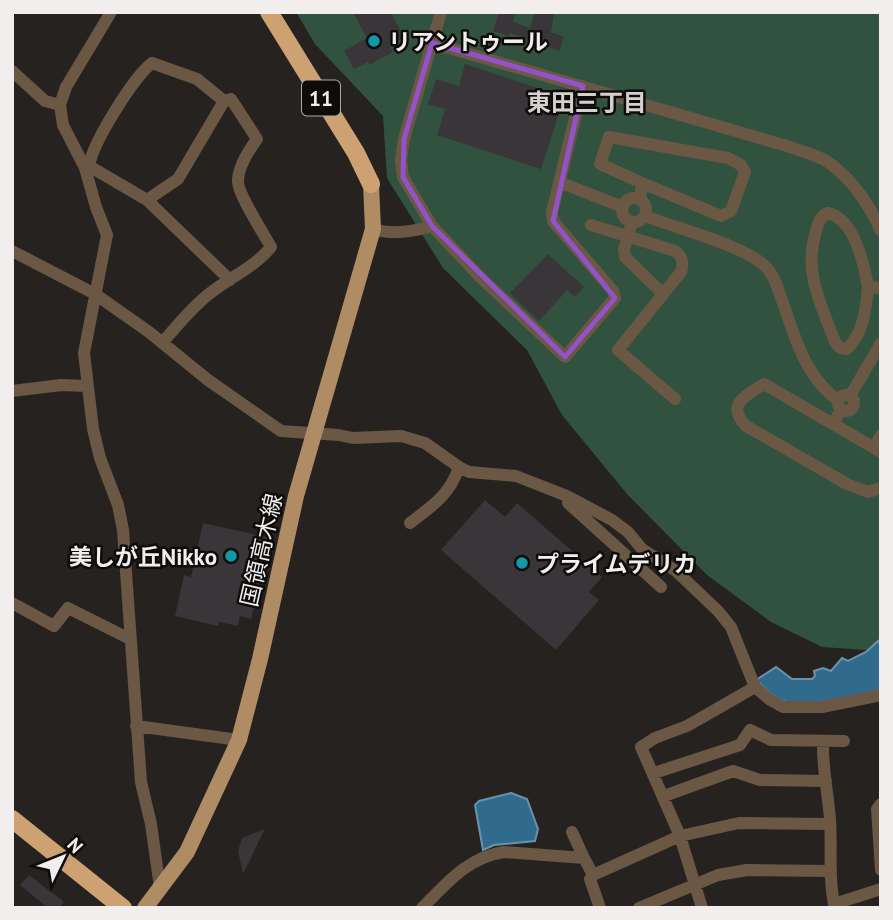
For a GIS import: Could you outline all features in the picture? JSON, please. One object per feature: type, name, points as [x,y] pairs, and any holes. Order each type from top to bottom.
[{"type":"highway","name":"11","points":[[269,12],[356,153],[371,184]]},
{"type":"highway","points":[[12,819],[123,908]]},
{"type":"main road","name":"国領高木線","points":[[145,908],[187,852],[239,740],[296,496],[373,229],[371,184]]},
{"type":"street","points":[[111,12],[66,87],[60,105],[63,125],[87,167],[96,207],[107,235],[84,353],[86,386],[100,458],[118,505],[123,530],[141,782],[151,824],[160,888]]},
{"type":"street","points":[[441,12],[404,139],[401,160],[403,177],[432,226],[479,276],[565,357],[615,299],[613,291],[553,222],[552,212],[583,86]]},
{"type":"street","points":[[432,43],[787,146],[826,161],[850,182],[871,210],[881,230]]},
{"type":"street","points":[[87,167],[108,123],[143,70],[152,63],[197,79],[224,101]]},
{"type":"street","points":[[12,71],[45,101],[60,105]]},
{"type":"street","points":[[147,200],[178,179],[224,101],[231,99],[257,139],[242,167],[238,181],[240,191],[271,247],[254,264],[198,303],[162,343]]},
{"type":"street","points":[[609,137],[728,158],[741,164],[745,172],[731,211],[721,216],[642,183],[600,164],[609,137]]},
{"type":"street","points":[[87,167],[147,200],[230,280]]},
{"type":"street","points":[[559,181],[623,207]]},
{"type":"street","points":[[640,200],[628,200],[623,207],[623,214],[632,222],[645,216],[646,209],[640,200],[642,183]]},
{"type":"street","points":[[833,214],[842,221],[854,238],[874,287],[859,331],[847,349],[840,348],[835,342],[811,268],[811,245],[821,216],[833,214]]},
{"type":"street","points":[[645,216],[748,253],[765,266],[773,276],[794,335],[812,374],[827,391],[843,402]]},
{"type":"street","points":[[632,222],[624,249],[625,257],[663,294]]},
{"type":"street","points":[[591,225],[675,251],[681,256],[681,272],[618,350],[675,399]]},
{"type":"street","points":[[373,229],[384,233],[414,231],[432,226]]},
{"type":"street","points":[[12,251],[95,294],[208,380],[281,431],[353,439],[401,436],[425,443],[469,472],[516,476],[555,491],[612,520],[642,549],[677,571],[718,611],[731,627],[755,687],[783,707],[822,707],[881,695]]},
{"type":"street","points":[[833,424],[843,402],[881,344]]},
{"type":"street","points":[[881,435],[877,450],[764,384],[737,406],[739,419],[746,426],[835,477],[867,492],[881,488]]},
{"type":"street","points":[[12,391],[61,385],[86,386]]},
{"type":"street","points":[[410,523],[446,494],[459,467]]},
{"type":"street","points":[[555,491],[661,587]]},
{"type":"street","points":[[12,603],[54,626],[68,608],[130,639]]},
{"type":"street","points":[[702,908],[680,836],[641,747],[655,738],[687,726],[755,687]]},
{"type":"street","points":[[136,726],[239,740]]},
{"type":"street","points":[[654,773],[740,745],[750,730],[771,740],[844,740]]},
{"type":"street","points":[[823,741],[835,906],[881,889]]},
{"type":"street","points":[[664,796],[733,771],[760,780],[826,781]]},
{"type":"street","points":[[881,804],[877,809],[881,870]]},
{"type":"street","points":[[600,908],[590,879],[593,875],[680,836],[739,822],[830,824]]},
{"type":"street","points":[[572,832],[593,875]]},
{"type":"street","points":[[422,908],[466,866],[493,854],[504,852],[584,858]]},
{"type":"street","points":[[639,908],[718,875],[747,870],[831,871]]},
{"type":"highlighted area","points":[[432,43],[583,86],[553,221],[615,298],[565,357],[432,226],[403,177],[404,139]]},
{"type":"green space","points":[[296,12],[881,12],[881,651],[822,647],[771,622],[707,575],[627,494],[562,415],[527,350],[443,268],[387,178],[383,116],[315,44]]},
{"type":"water","points":[[878,641],[881,647],[881,690],[828,701],[799,703],[777,698],[756,680],[776,667],[792,679],[812,679],[815,676],[814,671],[823,668],[831,671],[842,658],[848,661],[866,652]]},
{"type":"water","points":[[511,793],[527,799],[538,829],[535,841],[494,845],[483,850],[475,805],[479,801]]},
{"type":"building","name":"リアントゥール","points":[[353,12],[391,12],[404,37],[389,45],[393,52],[369,65],[368,62],[354,69],[344,51],[367,38]]},
{"type":"building","points":[[499,12],[516,12],[513,22],[530,28],[535,12],[554,12],[551,32],[564,37],[559,51],[510,33],[509,36],[493,31]]},
{"type":"building","points":[[465,64],[564,97],[541,169],[437,135],[445,109],[428,104],[436,79],[459,86]]},
{"type":"building","points":[[548,254],[584,287],[575,297],[567,290],[539,321],[510,293]]},
{"type":"building","name":"プライムデリカ","points":[[485,500],[505,517],[517,503],[602,577],[589,592],[599,600],[556,650],[441,550]]},
{"type":"building","name":"美しが丘Nikko","points":[[203,523],[270,538],[251,619],[240,616],[238,626],[219,622],[218,626],[175,616],[184,575],[191,577]]},
{"type":"building","points":[[265,829],[243,874],[238,851],[242,838]]},
{"type":"building","points":[[29,875],[64,902],[59,908],[48,908],[20,885]]},
{"type":"place","name":"リアントゥール","points":[[374,41]]},
{"type":"place","name":"美しが丘Nikko","points":[[231,556]]},
{"type":"place","name":"プライムデリカ","points":[[522,563]]},
{"type":"district","name":"東田三丁目","points":[[587,102]]}]
